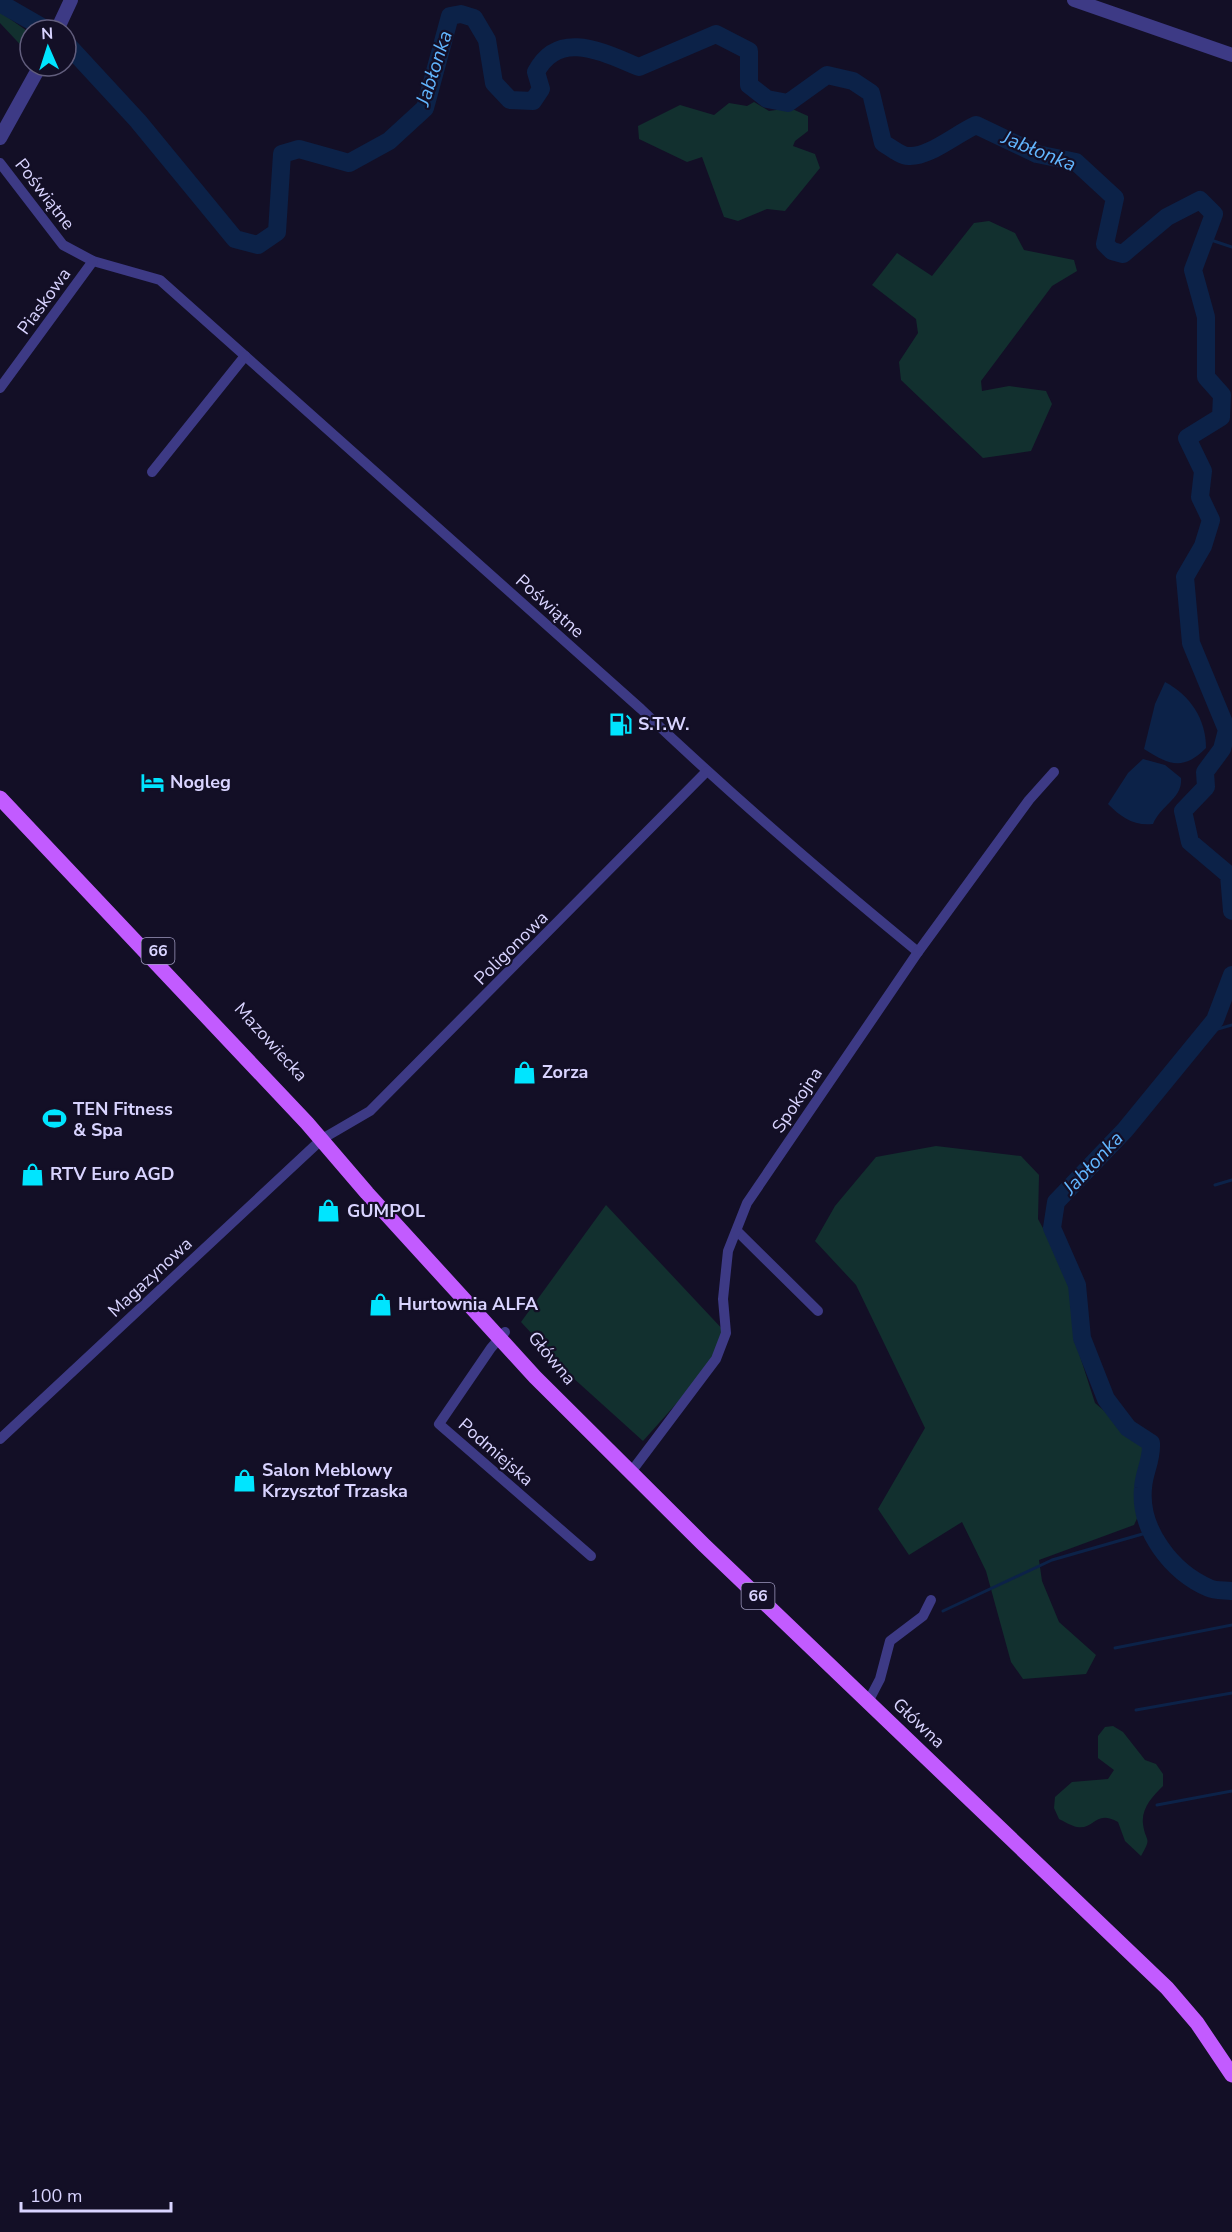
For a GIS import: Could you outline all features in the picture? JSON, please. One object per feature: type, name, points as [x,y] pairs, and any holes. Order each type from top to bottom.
[{"type":"main road","name":"Mazowiecka","points":[[0,785],[216,1011],[502,1335]]},
{"type":"main road","name":"Mazowiecka","points":[[0,798],[326,1137]]},
{"type":"main road","name":"Główna","points":[[502,1335],[544,1375],[569,1409],[631,1472],[1167,1988],[1197,2023],[1232,2075]]},
{"type":"street","points":[[63,18],[71,0]]},
{"type":"street","points":[[1074,0],[1232,55]]},
{"type":"street","points":[[0,138],[33,78]]},
{"type":"street","name":"Poświątne","points":[[0,163],[63,245],[93,261],[160,280],[832,882],[918,952]]},
{"type":"street","name":"Piaskowa","points":[[0,388],[93,261]]},
{"type":"street","points":[[152,472],[245,356]]},
{"type":"street","name":"Poligonowa","points":[[326,1137],[370,1111],[707,771]]},
{"type":"street","name":"Spokojna","points":[[631,1472],[716,1359],[726,1333],[723,1299],[728,1251],[747,1203],[918,952],[1029,800],[1054,772]]},
{"type":"street","name":"Magazynowa","points":[[2,1434],[326,1137]]},
{"type":"street","points":[[736,1231],[818,1311]]},
{"type":"street","name":"Podmiejska","points":[[502,1335],[439,1424],[591,1556]]},
{"type":"street","points":[[868,1702],[880,1679],[890,1641],[923,1616],[931,1600]]},
{"type":"green space","points":[[0,12],[18,25],[18,42],[0,23]]},
{"type":"green space","points":[[754,102],[769,111],[790,108],[808,116],[808,131],[795,141],[793,146],[815,154],[820,168],[785,211],[767,209],[738,221],[724,217],[702,157],[687,162],[639,139],[638,126],[680,105],[714,115],[729,103],[747,106]]},
{"type":"green space","points":[[989,221],[1015,233],[1024,250],[1074,260],[1077,271],[1052,286],[981,381],[982,391],[1009,386],[1046,391],[1052,404],[1031,451],[983,458],[901,380],[899,362],[918,333],[916,319],[872,285],[897,253],[932,276],[974,223]]},
{"type":"green space","points":[[936,1146],[1021,1156],[1039,1175],[1038,1219],[1071,1280],[1078,1350],[1095,1403],[1136,1438],[1145,1450],[1135,1487],[1141,1510],[1134,1525],[1039,1560],[1042,1581],[1059,1622],[1096,1655],[1086,1674],[1023,1679],[1011,1662],[986,1571],[962,1522],[909,1555],[878,1509],[925,1428],[856,1285],[815,1241],[835,1206],[876,1157]]},
{"type":"green space","points":[[606,1205],[726,1333],[716,1359],[643,1441],[571,1376],[521,1322]]},
{"type":"green space","points":[[1113,1726],[1123,1732],[1145,1760],[1156,1764],[1163,1774],[1163,1786],[1152,1798],[1144,1813],[1143,1824],[1147,1842],[1141,1856],[1125,1841],[1118,1822],[1104,1818],[1088,1826],[1077,1827],[1059,1819],[1054,1808],[1055,1797],[1072,1782],[1108,1779],[1114,1770],[1098,1758],[1098,1736],[1105,1727]]},
{"type":"water","points":[[1165,682],[1189,701],[1203,727],[1206,748],[1183,763],[1169,762],[1144,749],[1155,704]]},
{"type":"water","points":[[1143,759],[1165,765],[1181,778],[1179,791],[1153,824],[1139,824],[1128,820],[1108,804],[1128,773]]},
{"type":"waterway","name":"Jabłonka","points":[[0,3],[26,18]]},
{"type":"waterway","name":"Jabłonka","points":[[78,56],[138,121],[235,239],[258,245],[277,232],[282,154],[299,149],[349,163],[389,141],[425,108],[450,16],[461,14],[474,18],[487,40],[494,83],[510,100],[533,101],[541,89],[536,72],[546,59],[557,51],[569,47],[597,51],[639,67],[716,34],[749,51],[749,85],[767,99],[788,103],[827,75],[853,81],[871,93],[883,143],[902,155],[916,156],[924,153],[976,125],[1037,154],[1076,162],[1115,198],[1105,244],[1112,251],[1123,254],[1167,217],[1200,200],[1214,214],[1193,270],[1206,317],[1206,377],[1222,395],[1221,417],[1187,438],[1203,471],[1200,497],[1211,520],[1203,546],[1185,577],[1191,643],[1227,730],[1222,749],[1205,772],[1206,787],[1183,811],[1190,842],[1229,875],[1232,911]]},
{"type":"waterway","points":[[1205,238],[1232,247]]},
{"type":"waterway","name":"Jabłonka","points":[[1232,975],[1215,1020],[1125,1130],[1056,1202],[1052,1228],[1077,1285],[1082,1338],[1106,1399],[1128,1428],[1151,1443],[1143,1488],[1143,1504],[1152,1534],[1171,1560],[1195,1581],[1211,1589],[1232,1591]]},
{"type":"waterway","points":[[1204,1033],[1232,1025]]},
{"type":"waterway","points":[[1215,1185],[1232,1180]]},
{"type":"waterway","points":[[943,1611],[1052,1560],[1153,1531]]},
{"type":"waterway","points":[[1115,1648],[1232,1625]]},
{"type":"waterway","points":[[1136,1710],[1232,1693]]},
{"type":"waterway","points":[[1157,1805],[1232,1791]]},
{"type":"place","name":"S.T.W.","points":[[620,724]]},
{"type":"place","name":"Nogleg","points":[[152,782]]},
{"type":"place","name":"Zorza","points":[[524,1072]]},
{"type":"place","name":"TEN Fitness & Spa","points":[[55,1119]]},
{"type":"place","name":"RTV Euro AGD","points":[[32,1174]]},
{"type":"place","name":"GUMPOL","points":[[329,1211]]},
{"type":"place","name":"Hurtownia ALFA","points":[[380,1304]]},
{"type":"place","name":"Salon Meblowy Krzysztof Trzaska","points":[[244,1480]]}]
